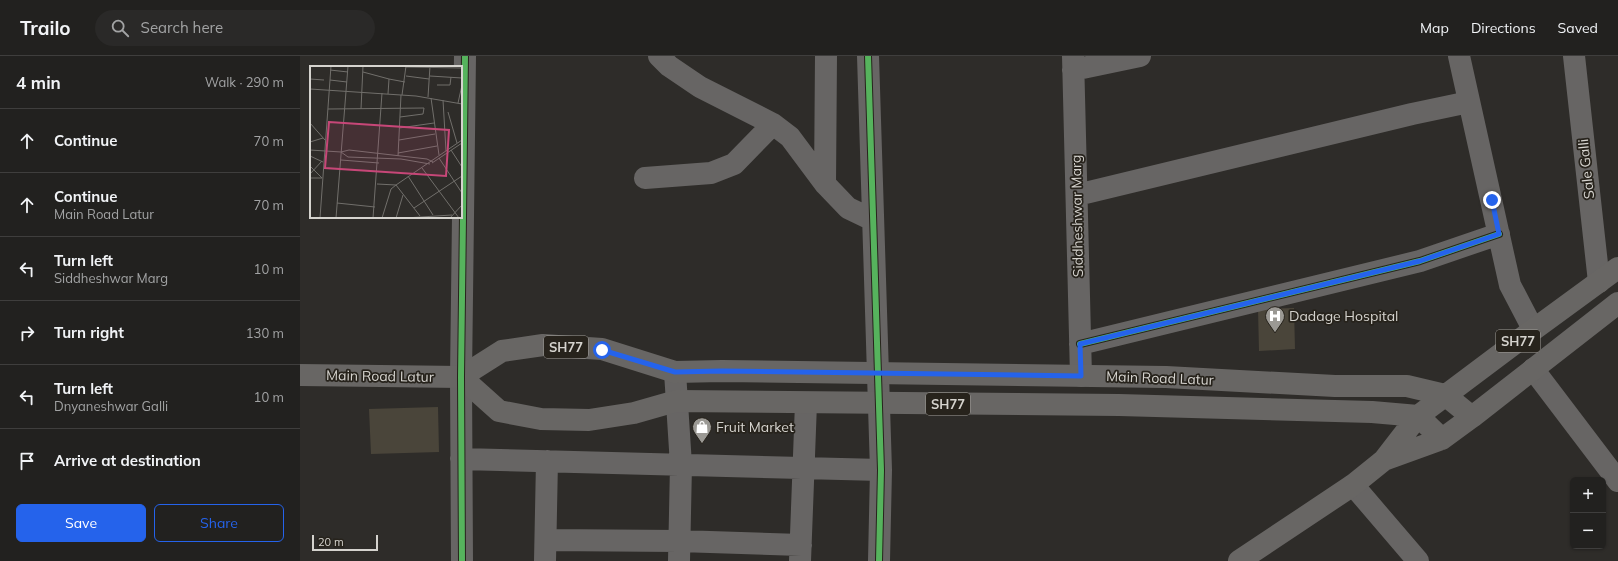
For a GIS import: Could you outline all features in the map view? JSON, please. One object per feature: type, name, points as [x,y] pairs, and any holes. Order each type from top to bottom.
[{"type":"main road","name":"SH77","points":[[675,372],[602,350],[543,345],[502,351],[461,377],[499,411],[541,419],[589,420],[634,413],[676,401],[1119,405],[1372,412],[1418,416],[1533,329],[1618,268]]},
{"type":"main road","name":"SH77","points":[[1442,439],[1618,303]]},
{"type":"main road","name":"Main Road Latur","points":[[675,372],[839,372],[1081,376],[1166,378],[1335,386],[1406,386],[1446,395],[1472,417]]},
{"type":"main road","name":"Main Road Latur","points":[[300,374],[461,377]]},
{"type":"main road","points":[[1239,561],[1353,485],[1384,460],[1418,416],[1442,439],[1384,460]]},
{"type":"street","points":[[462,561],[461,377],[465,56]]},
{"type":"street","points":[[659,56],[669,66],[700,87],[773,124],[790,137],[825,184],[848,208],[873,220]]},
{"type":"street","points":[[825,184],[826,56]]},
{"type":"street","points":[[868,56],[881,470],[879,561]]},
{"type":"street","points":[[1073,63],[1140,56]]},
{"type":"street","points":[[1459,56],[1510,285],[1533,329]]},
{"type":"street","name":"Sale Galli","points":[[1574,56],[1599,282]]},
{"type":"street","name":"Siddheshwar Marg","points":[[1073,63],[1081,376]]},
{"type":"street","points":[[1077,195],[1412,114],[1469,102]]},
{"type":"street","points":[[645,178],[711,173],[734,164],[773,124]]},
{"type":"street","points":[[1080,344],[1420,261],[1499,234]]},
{"type":"street","points":[[1533,369],[1618,481]]},
{"type":"street","points":[[675,372],[681,465],[679,551]]},
{"type":"street","points":[[547,461],[545,550],[801,553],[806,403]]},
{"type":"street","points":[[461,459],[881,470]]},
{"type":"street","points":[[1353,485],[1418,561]]},
{"type":"building","points":[[1294,308],[1295,349],[1259,351],[1258,309]]},
{"type":"building","points":[[438,407],[439,452],[371,454],[369,409]]},
{"type":"cycle path","points":[[462,561],[461,377],[465,56]]},
{"type":"cycle path","points":[[868,56],[881,470],[879,561]]},
{"type":"cycle path","points":[[1080,344],[1420,261],[1499,234]]},
{"type":"place","name":"Dadage Hospital","points":[[1275,333]]},
{"type":"place","name":"Fruit Market","points":[[702,444]]},
{"type":"route","points":[[602,350],[675,372],[722,371],[1081,376],[1080,344],[1420,261],[1499,234],[1492,200]]}]
